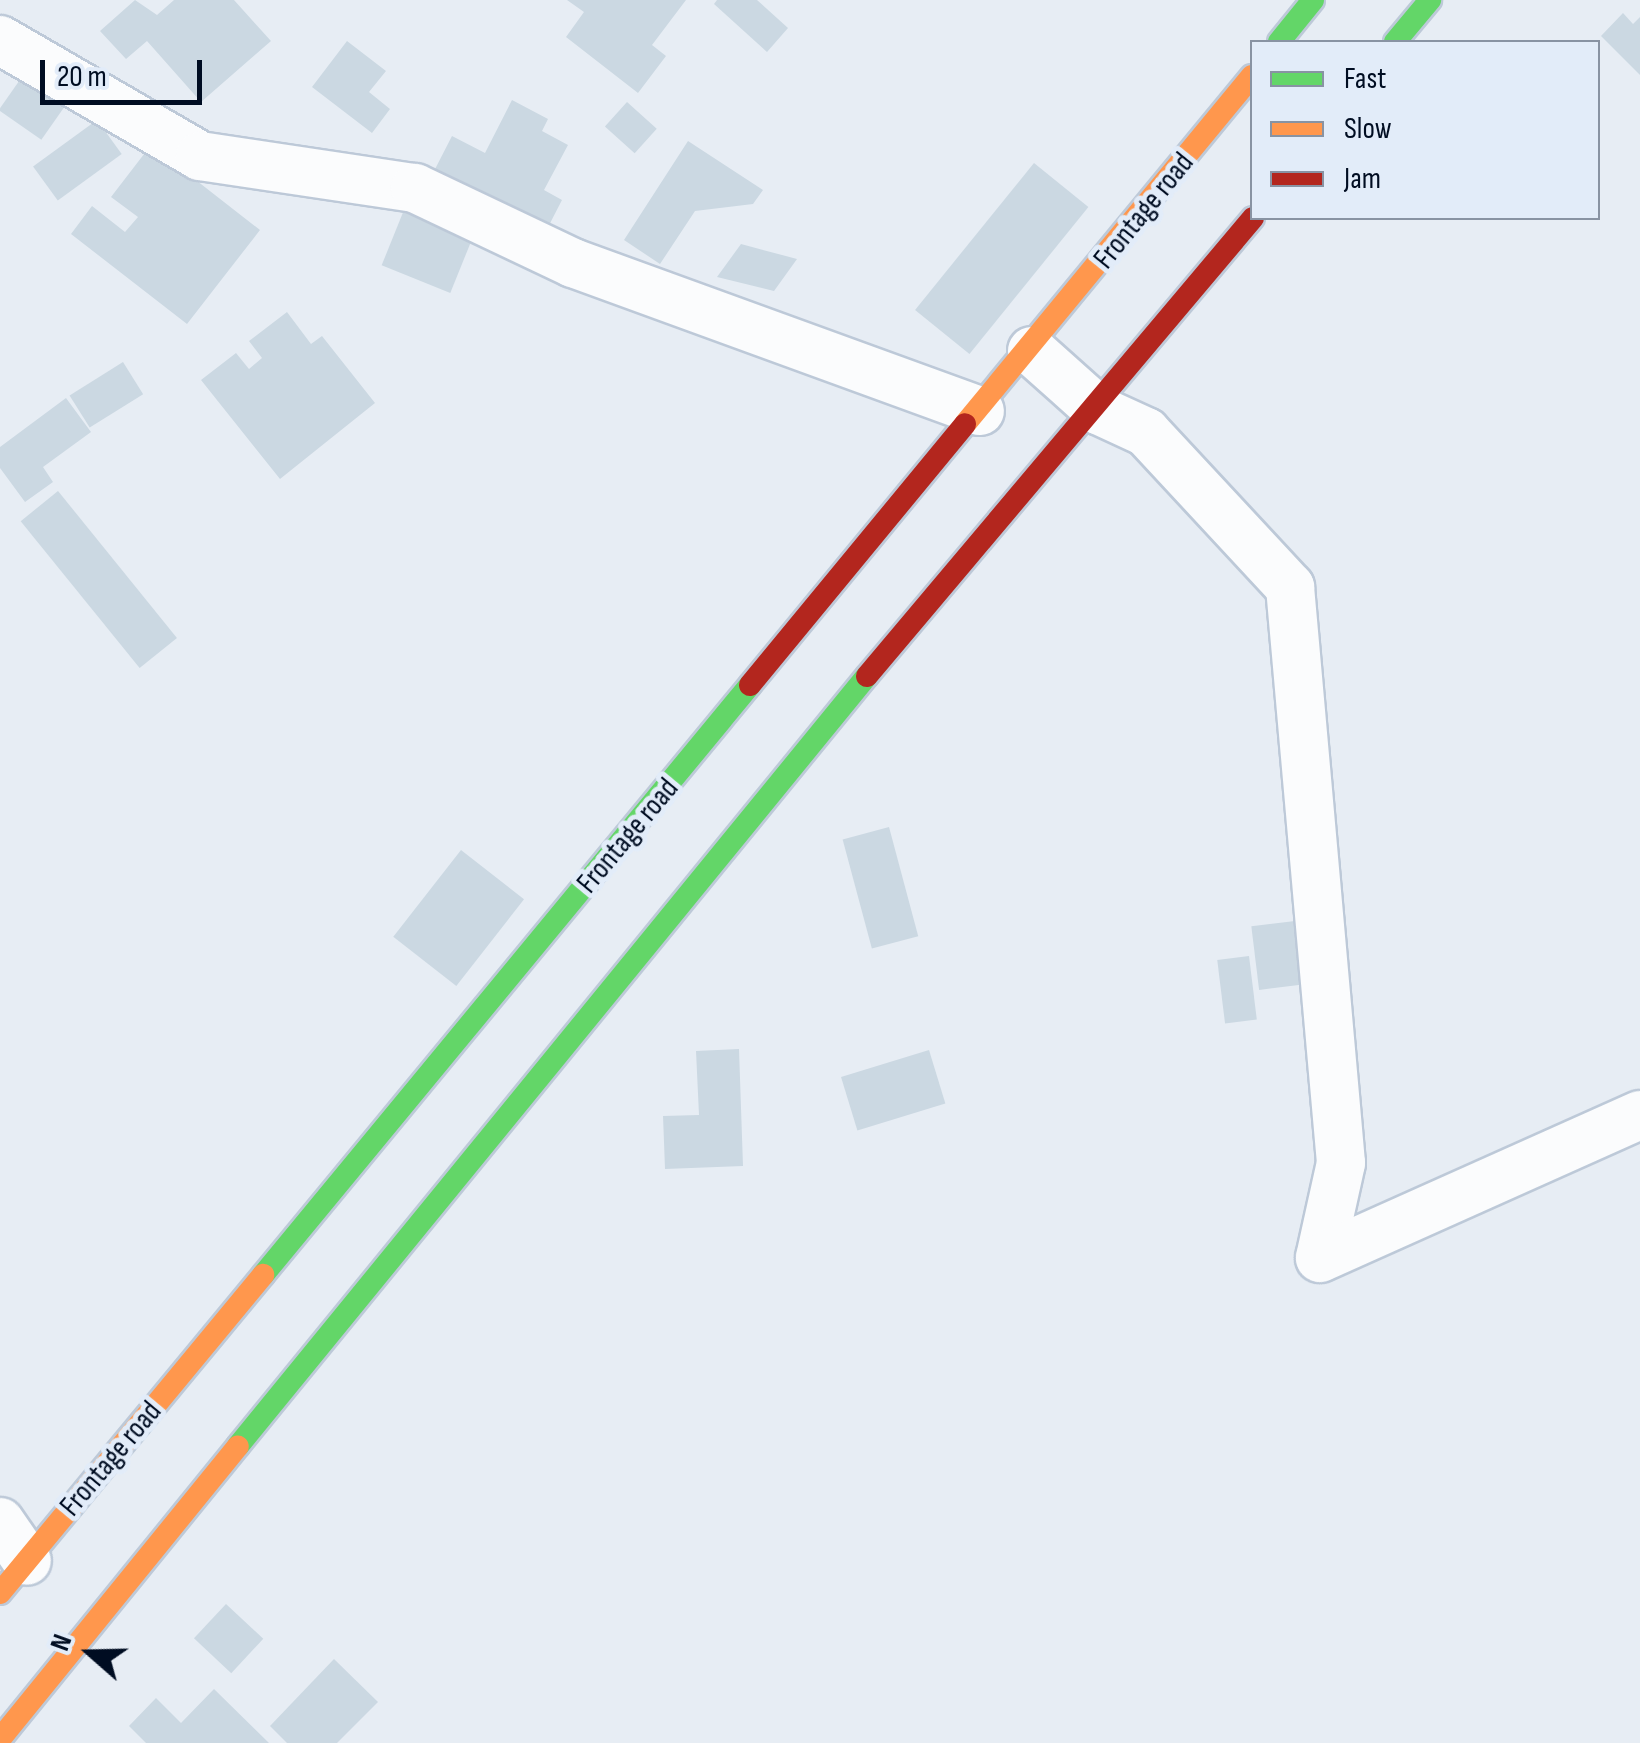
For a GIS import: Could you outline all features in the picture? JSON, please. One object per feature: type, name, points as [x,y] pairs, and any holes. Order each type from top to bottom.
[{"type":"main road","points":[[1281,40],[1314,0]]},
{"type":"main road","points":[[1397,40],[1430,0]]},
{"type":"main road","name":"Frontage road","points":[[14,1577],[1032,351],[1250,78]]},
{"type":"main road","points":[[0,1739],[737,830],[1098,410],[1252,220]]},
{"type":"street","points":[[0,40],[200,156],[415,188],[572,263],[980,411]]},
{"type":"street","points":[[1032,351],[1098,410],[1146,432],[1290,586],[1342,1163],[1320,1258],[1640,1114]]},
{"type":"street","points":[[0,1522],[14,1577]]},
{"type":"building","points":[[135,0],[157,15],[174,0],[234,0],[271,41],[201,102],[147,41],[126,59],[100,31]]},
{"type":"building","points":[[567,0],[686,0],[652,45],[666,56],[638,93],[566,37],[584,12]]},
{"type":"building","points":[[717,0],[757,0],[788,28],[767,52],[714,4]]},
{"type":"building","points":[[1623,13],[1633,24],[1640,17],[1640,75],[1601,36]]},
{"type":"building","points":[[347,41],[386,71],[369,92],[390,109],[372,133],[312,87]]},
{"type":"building","points":[[24,74],[67,104],[41,140],[0,111]]},
{"type":"building","points":[[512,100],[548,119],[542,131],[568,145],[544,190],[562,200],[545,233],[432,175],[452,136],[485,153]]},
{"type":"building","points":[[627,102],[657,129],[635,153],[605,127]]},
{"type":"building","points":[[97,120],[122,154],[58,200],[33,166]]},
{"type":"building","points":[[688,141],[763,190],[753,204],[695,211],[660,264],[624,240]]},
{"type":"building","points":[[151,145],[260,230],[187,324],[71,234],[92,206],[125,232],[138,217],[111,197]]},
{"type":"building","points":[[1034,163],[1088,207],[969,354],[915,310]]},
{"type":"building","points":[[406,205],[475,233],[450,293],[382,265]]},
{"type":"building","points":[[741,244],[797,259],[774,291],[717,277]]},
{"type":"building","points":[[287,312],[311,344],[322,336],[375,403],[280,479],[201,380],[236,353],[249,369],[262,358],[249,341]]},
{"type":"building","points":[[123,362],[143,394],[90,428],[70,395]]},
{"type":"building","points":[[66,398],[91,432],[43,467],[53,482],[25,502],[0,468],[0,447]]},
{"type":"building","points":[[58,491],[177,638],[140,668],[21,521]]},
{"type":"building","points":[[889,827],[918,936],[872,949],[843,839]]},
{"type":"building","points":[[461,850],[524,899],[456,986],[393,937]]},
{"type":"building","points":[[1295,921],[1303,985],[1259,990],[1251,926]]},
{"type":"building","points":[[1249,956],[1257,1020],[1225,1023],[1217,960]]},
{"type":"building","points":[[739,1049],[743,1166],[665,1169],[663,1116],[699,1115],[696,1051]]},
{"type":"building","points":[[929,1050],[945,1104],[857,1130],[841,1077]]},
{"type":"building","points":[[226,1604],[263,1639],[231,1673],[194,1638]]},
{"type":"building","points":[[334,1659],[378,1702],[337,1743],[287,1743],[270,1726]]},
{"type":"building","points":[[214,1689],[269,1743],[146,1743],[129,1726],[156,1698],[181,1723]]},
{"type":"traffic: fast","points":[[1281,40],[1313,0]]},
{"type":"traffic: fast","points":[[1397,40],[1430,0]]},
{"type":"traffic: fast","points":[[238,1446],[867,676]]},
{"type":"traffic: fast","points":[[263,1275],[750,685]]},
{"type":"traffic: slow","points":[[965,424],[1250,78]]},
{"type":"traffic: slow","points":[[0,1593],[263,1275]]},
{"type":"traffic: slow","points":[[0,1739],[238,1446]]},
{"type":"traffic: jam","points":[[867,676],[1251,220]]},
{"type":"traffic: jam","points":[[750,685],[965,424]]}]
